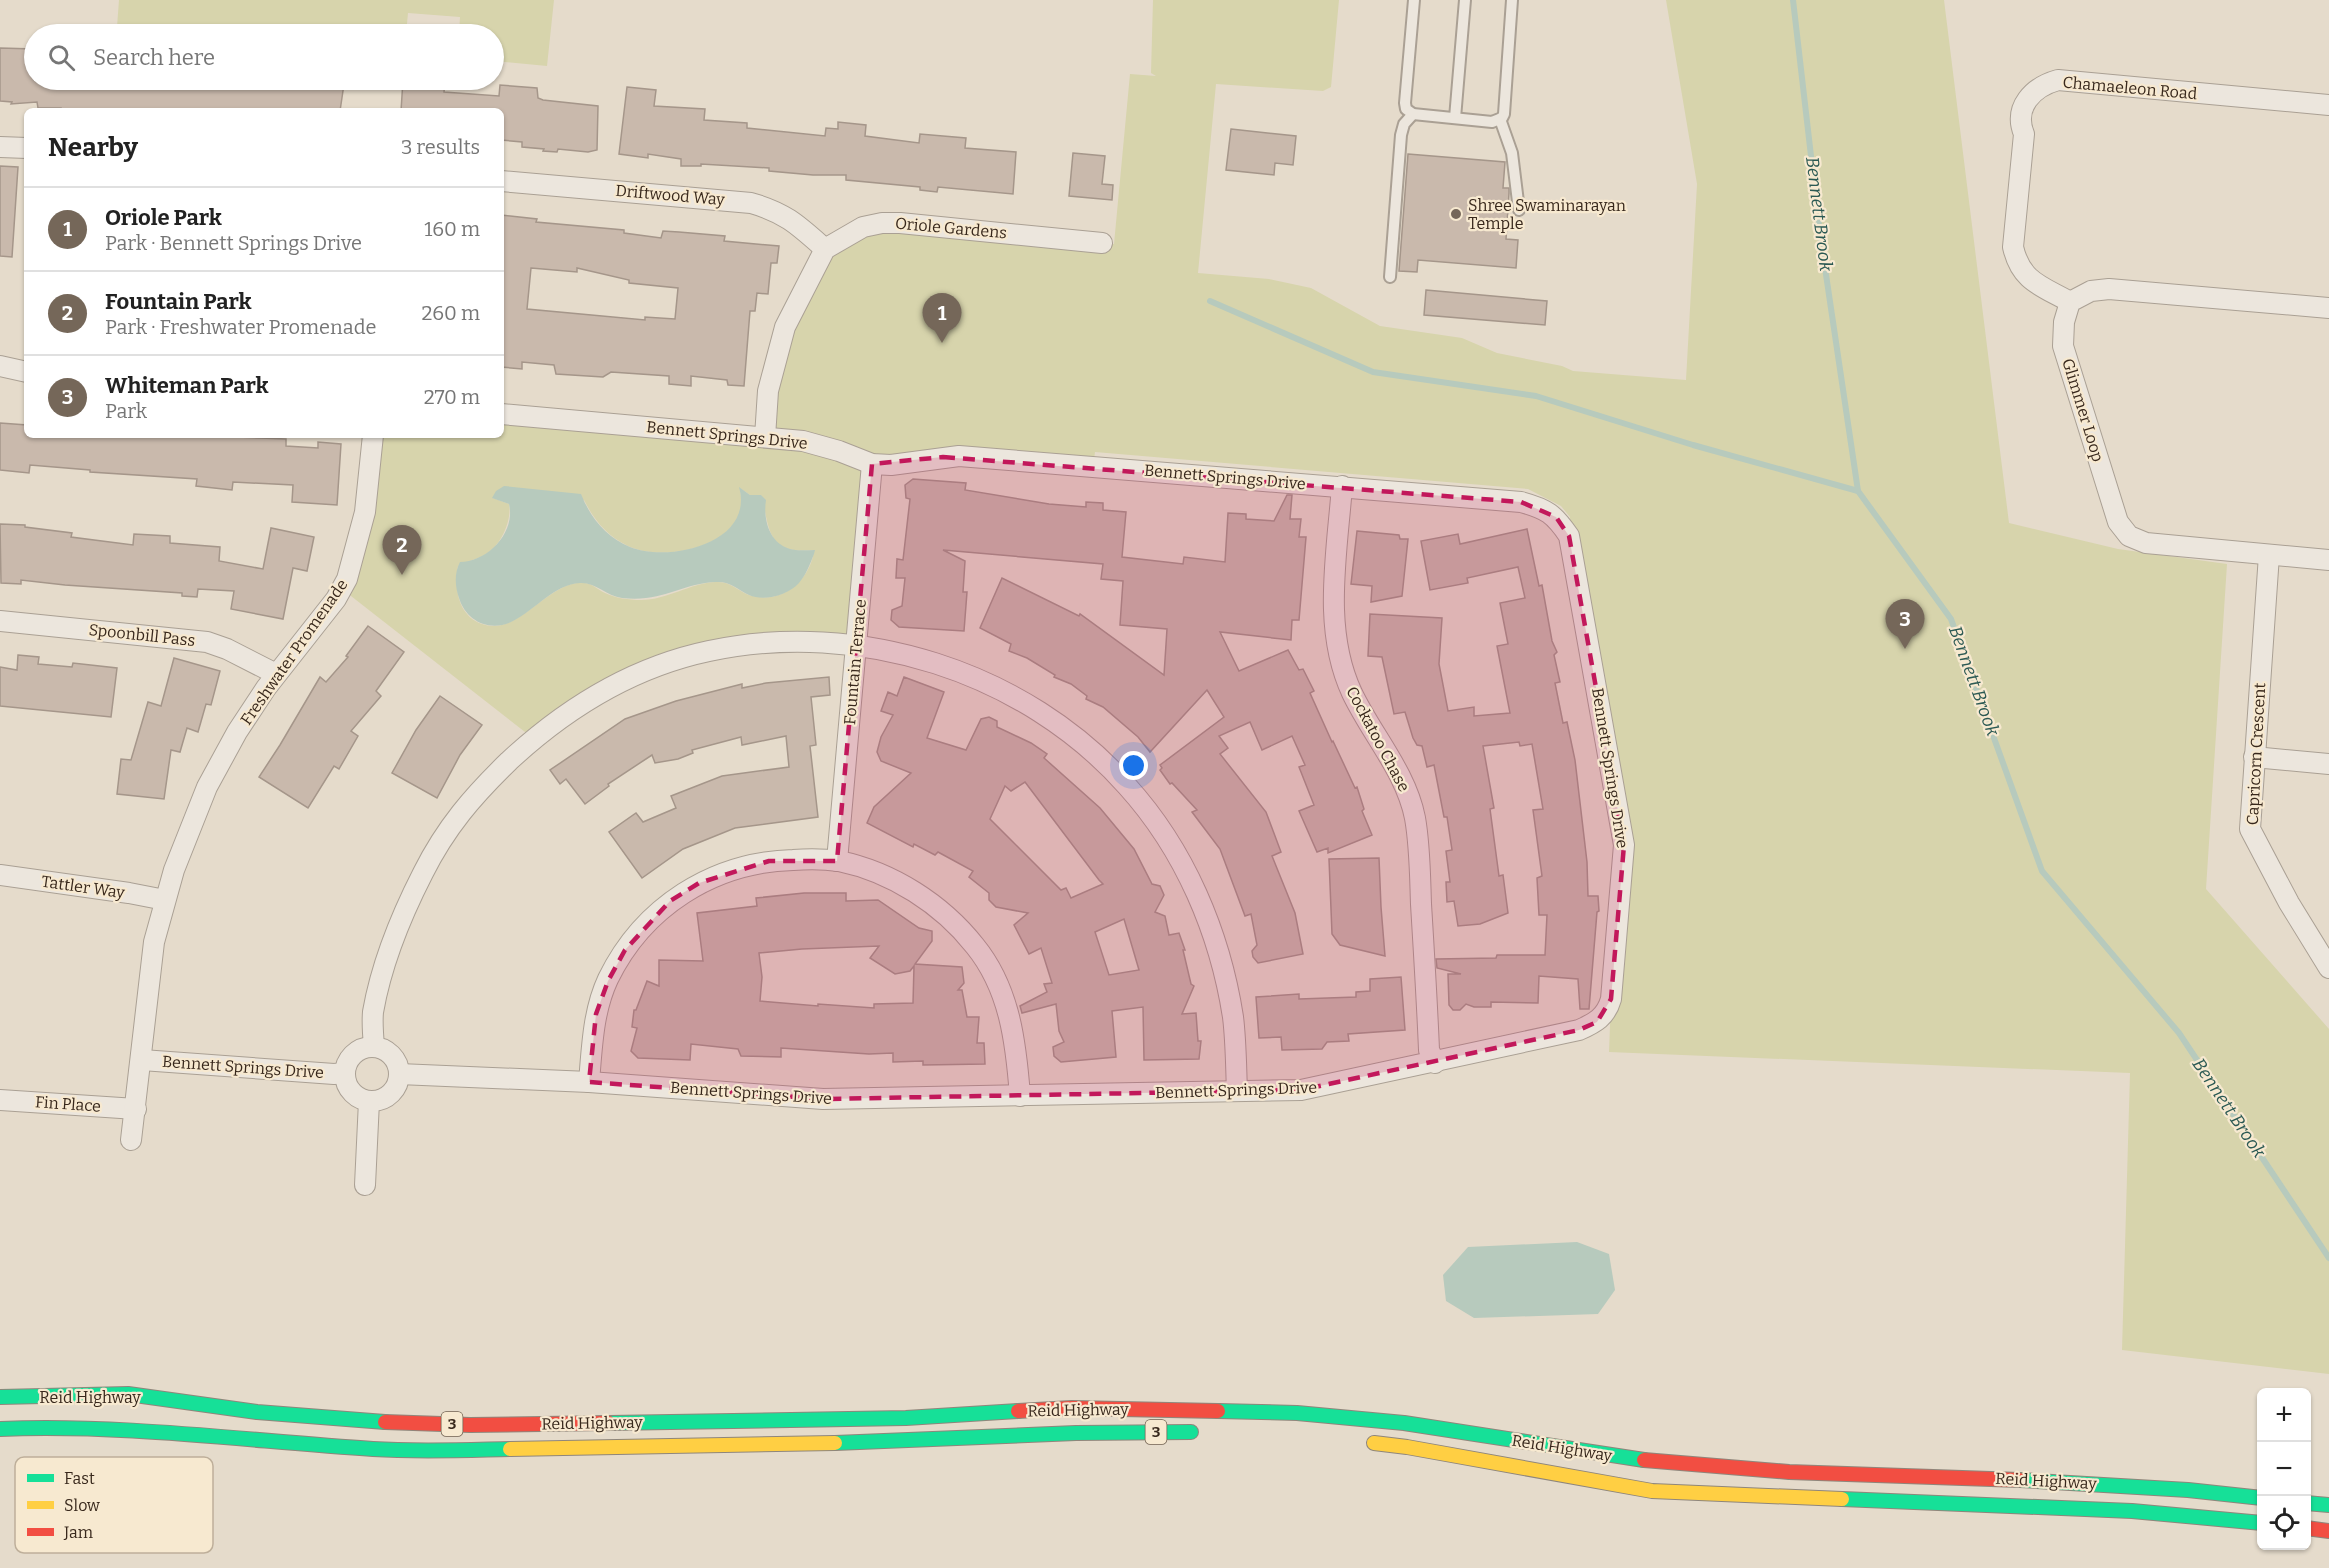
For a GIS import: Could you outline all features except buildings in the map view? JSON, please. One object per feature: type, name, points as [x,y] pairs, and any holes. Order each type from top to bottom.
[{"type":"highway","name":"Reid Highway","points":[[0,1397],[128,1394],[268,1413],[378,1422],[470,1425],[906,1419],[1072,1408],[1297,1413],[1404,1423],[1654,1462],[1789,1472],[2007,1479],[2188,1490],[2257,1497]]},
{"type":"highway","name":"Reid Highway","points":[[0,1429],[131,1431],[376,1449],[469,1450],[910,1441],[1076,1433],[1204,1432]]},
{"type":"highway","name":"Reid Highway","points":[[1363,1442],[1407,1447],[1652,1491],[2132,1511],[2257,1523]]},
{"type":"highway","points":[[2311,1503],[2329,1505]]},
{"type":"highway","points":[[2311,1529],[2329,1531]]},
{"type":"street","name":"Chamaeleon Road","points":[[2070,302],[2028,278],[2017,264],[2013,247],[2024,134],[2019,124],[2024,102],[2036,89],[2058,80],[2329,105]]},
{"type":"street","points":[[0,147],[24,148]]},
{"type":"street","name":"Driftwood Way","points":[[504,181],[750,203],[776,210],[825,249]]},
{"type":"street","name":"Oriole Gardens","points":[[825,249],[863,227],[882,223],[920,224],[1102,243]]},
{"type":"street","points":[[765,437],[768,391],[785,327],[825,249]]},
{"type":"street","points":[[2070,302],[2091,291],[2109,289],[2329,308]]},
{"type":"street","name":"Glimmer Loop","points":[[2070,302],[2064,322],[2063,346],[2118,522],[2124,531],[2146,543],[2329,560]]},
{"type":"street","points":[[0,366],[24,371]]},
{"type":"street","name":"Bennett Springs Drive","points":[[399,1074],[589,1082],[823,1099],[1312,1089],[1579,1030],[1597,1022],[1608,1011],[1611,999],[1624,845],[1569,536],[1556,517],[1542,507],[1521,502],[1342,486],[959,456],[891,465],[872,464],[839,450],[803,441],[504,414]]},
{"type":"street","name":"Freshwater Promenade","points":[[131,1140],[154,942],[174,870],[207,787],[251,709],[336,599],[347,579],[364,512],[373,438]]},
{"type":"street","name":"Fountain Terrace","points":[[837,861],[872,464]]},
{"type":"street","name":"Cockatoo Chase","points":[[1342,486],[1333,600],[1337,641],[1342,666],[1352,692],[1403,780],[1415,818],[1429,1050],[1435,1063]]},
{"type":"street","name":"Capricorn Crescent","points":[[2269,555],[2249,821],[2252,836],[2329,968]]},
{"type":"street","name":"Spoonbill Pass","points":[[0,621],[207,642],[227,649],[276,674]]},
{"type":"street","points":[[374,1046],[373,1015],[388,960],[406,908],[434,851],[470,800],[534,738],[568,713],[616,685],[646,671],[706,652],[774,641],[815,642],[856,646],[919,659],[985,681],[1037,711],[1074,737],[1127,786],[1156,822],[1176,855],[1208,918],[1219,949],[1233,1020],[1237,1091]]},
{"type":"street","points":[[2254,757],[2329,764]]},
{"type":"street","points":[[589,1082],[596,1014],[608,981],[625,950],[645,923],[670,902],[699,883],[735,869],[769,861],[837,861],[889,879],[917,893],[941,910],[976,946],[998,985],[1012,1024],[1020,1096]]},
{"type":"street","name":"Tattler Way","points":[[0,875],[165,900]]},
{"type":"street","points":[[374,1046],[391,1055],[399,1074],[393,1090],[386,1096],[369,1101],[351,1092],[346,1083],[345,1073],[347,1063],[353,1054],[374,1046]]},
{"type":"street","name":"Bennett Springs Drive","points":[[142,1060],[345,1073]]},
{"type":"street","name":"Fin Place","points":[[0,1100],[136,1109]]},
{"type":"street","points":[[365,1185],[369,1101]]},
{"type":"lane","points":[[1414,0],[1406,109],[1413,114],[1492,122],[1500,119],[1504,114],[1512,0]]},
{"type":"lane","points":[[1455,118],[1464,0]]},
{"type":"lane","points":[[1390,277],[1401,135],[1404,124],[1413,114]]},
{"type":"lane","points":[[1500,119],[1512,153],[1519,210]]},
{"type":"highlighted area","points":[[943,457],[1521,502],[1556,517],[1569,536],[1624,845],[1611,999],[1597,1022],[1579,1030],[1301,1090],[823,1099],[589,1082],[596,1014],[608,981],[625,950],[670,901],[699,883],[769,861],[837,861],[872,464]]},
{"type":"shaded area","points":[[119,0],[554,0],[547,66],[504,62],[504,24],[460,24],[460,17],[408,13],[407,24],[117,24]]},
{"type":"shaded area","points":[[1153,0],[1339,0],[1331,87],[1323,91],[1216,84],[1198,273],[1269,279],[1311,288],[1380,326],[1462,338],[1497,353],[1562,366],[1573,371],[1686,380],[1697,184],[1666,0],[1944,0],[2009,523],[2118,549],[2227,564],[2206,889],[2329,1029],[2329,1374],[2122,1350],[2130,1073],[1609,1052],[1611,999],[1624,867],[1569,536],[1570,517],[1561,506],[1528,489],[1095,452],[1093,467],[872,464],[856,646],[815,642],[672,662],[534,739],[342,589],[372,438],[504,438],[504,414],[765,437],[808,279],[848,234],[920,224],[1114,244],[1130,74],[1156,76],[1151,73]],"holes":[[[740,488],[750,495],[761,495],[769,529],[778,543],[794,550],[814,550],[807,571],[794,587],[785,593],[764,598],[753,596],[727,583],[716,582],[697,585],[660,597],[636,600],[613,596],[585,583],[572,584],[509,623],[496,626],[474,620],[463,608],[460,600],[457,583],[458,566],[494,548],[502,537],[509,517],[509,504],[493,498],[584,500],[607,532],[628,546],[641,550],[673,552],[706,544],[720,537],[731,527],[739,515]]]},
{"type":"shaded area","points":[[504,486],[581,494],[594,518],[613,538],[630,547],[666,552],[686,550],[722,535],[734,522],[741,506],[739,487],[750,495],[761,495],[766,500],[769,529],[772,536],[783,546],[793,550],[815,550],[808,569],[799,583],[789,591],[776,596],[755,597],[729,584],[716,582],[636,599],[611,595],[591,585],[580,583],[562,588],[513,621],[496,626],[488,625],[473,619],[462,606],[456,575],[460,562],[480,557],[497,544],[504,535],[510,515],[509,504],[492,498],[496,491]]},
{"type":"shaded area","points":[[1577,1242],[1609,1254],[1615,1290],[1598,1314],[1474,1318],[1446,1301],[1443,1275],[1468,1247]]},
{"type":"waterway","name":"Bennett Brook","points":[[1793,0],[1820,234],[1858,491],[1951,619],[2042,871],[2179,1033],[2329,1258]]},
{"type":"waterway","points":[[1210,301],[1373,372],[1536,396],[1693,445],[1858,491]]},
{"type":"traffic: fast","points":[[0,1397],[128,1394],[257,1412],[385,1422]]},
{"type":"traffic: fast","points":[[609,1423],[906,1418],[1018,1411]]},
{"type":"traffic: fast","points":[[1218,1411],[1297,1413],[1404,1423],[1644,1460]]},
{"type":"traffic: fast","points":[[0,1429],[140,1431],[390,1450],[510,1449]]},
{"type":"traffic: fast","points":[[835,1443],[1076,1433],[1191,1432]]},
{"type":"traffic: fast","points":[[2020,1480],[2188,1490],[2257,1497]]},
{"type":"traffic: fast","points":[[1842,1499],[2132,1511],[2257,1523]]},
{"type":"traffic: fast","points":[[2311,1503],[2329,1505]]},
{"type":"traffic: slow","points":[[510,1449],[835,1443]]},
{"type":"traffic: slow","points":[[1374,1443],[1652,1491],[1842,1499]]},
{"type":"traffic: jam","points":[[1018,1411],[1072,1408],[1218,1411]]},
{"type":"traffic: jam","points":[[385,1422],[470,1425],[609,1423]]},
{"type":"traffic: jam","points":[[1644,1460],[1789,1472],[2020,1480]]},
{"type":"traffic: jam","points":[[2311,1529],[2329,1531]]},
{"type":"place","name":"Shree Swaminarayan Temple","points":[[1456,214]]},
{"type":"place","name":"Oriole Park","points":[[942,343]]},
{"type":"place","name":"Fountain Park","points":[[402,575]]},
{"type":"place","name":"Whiteman Park","points":[[1905,649]]}]
